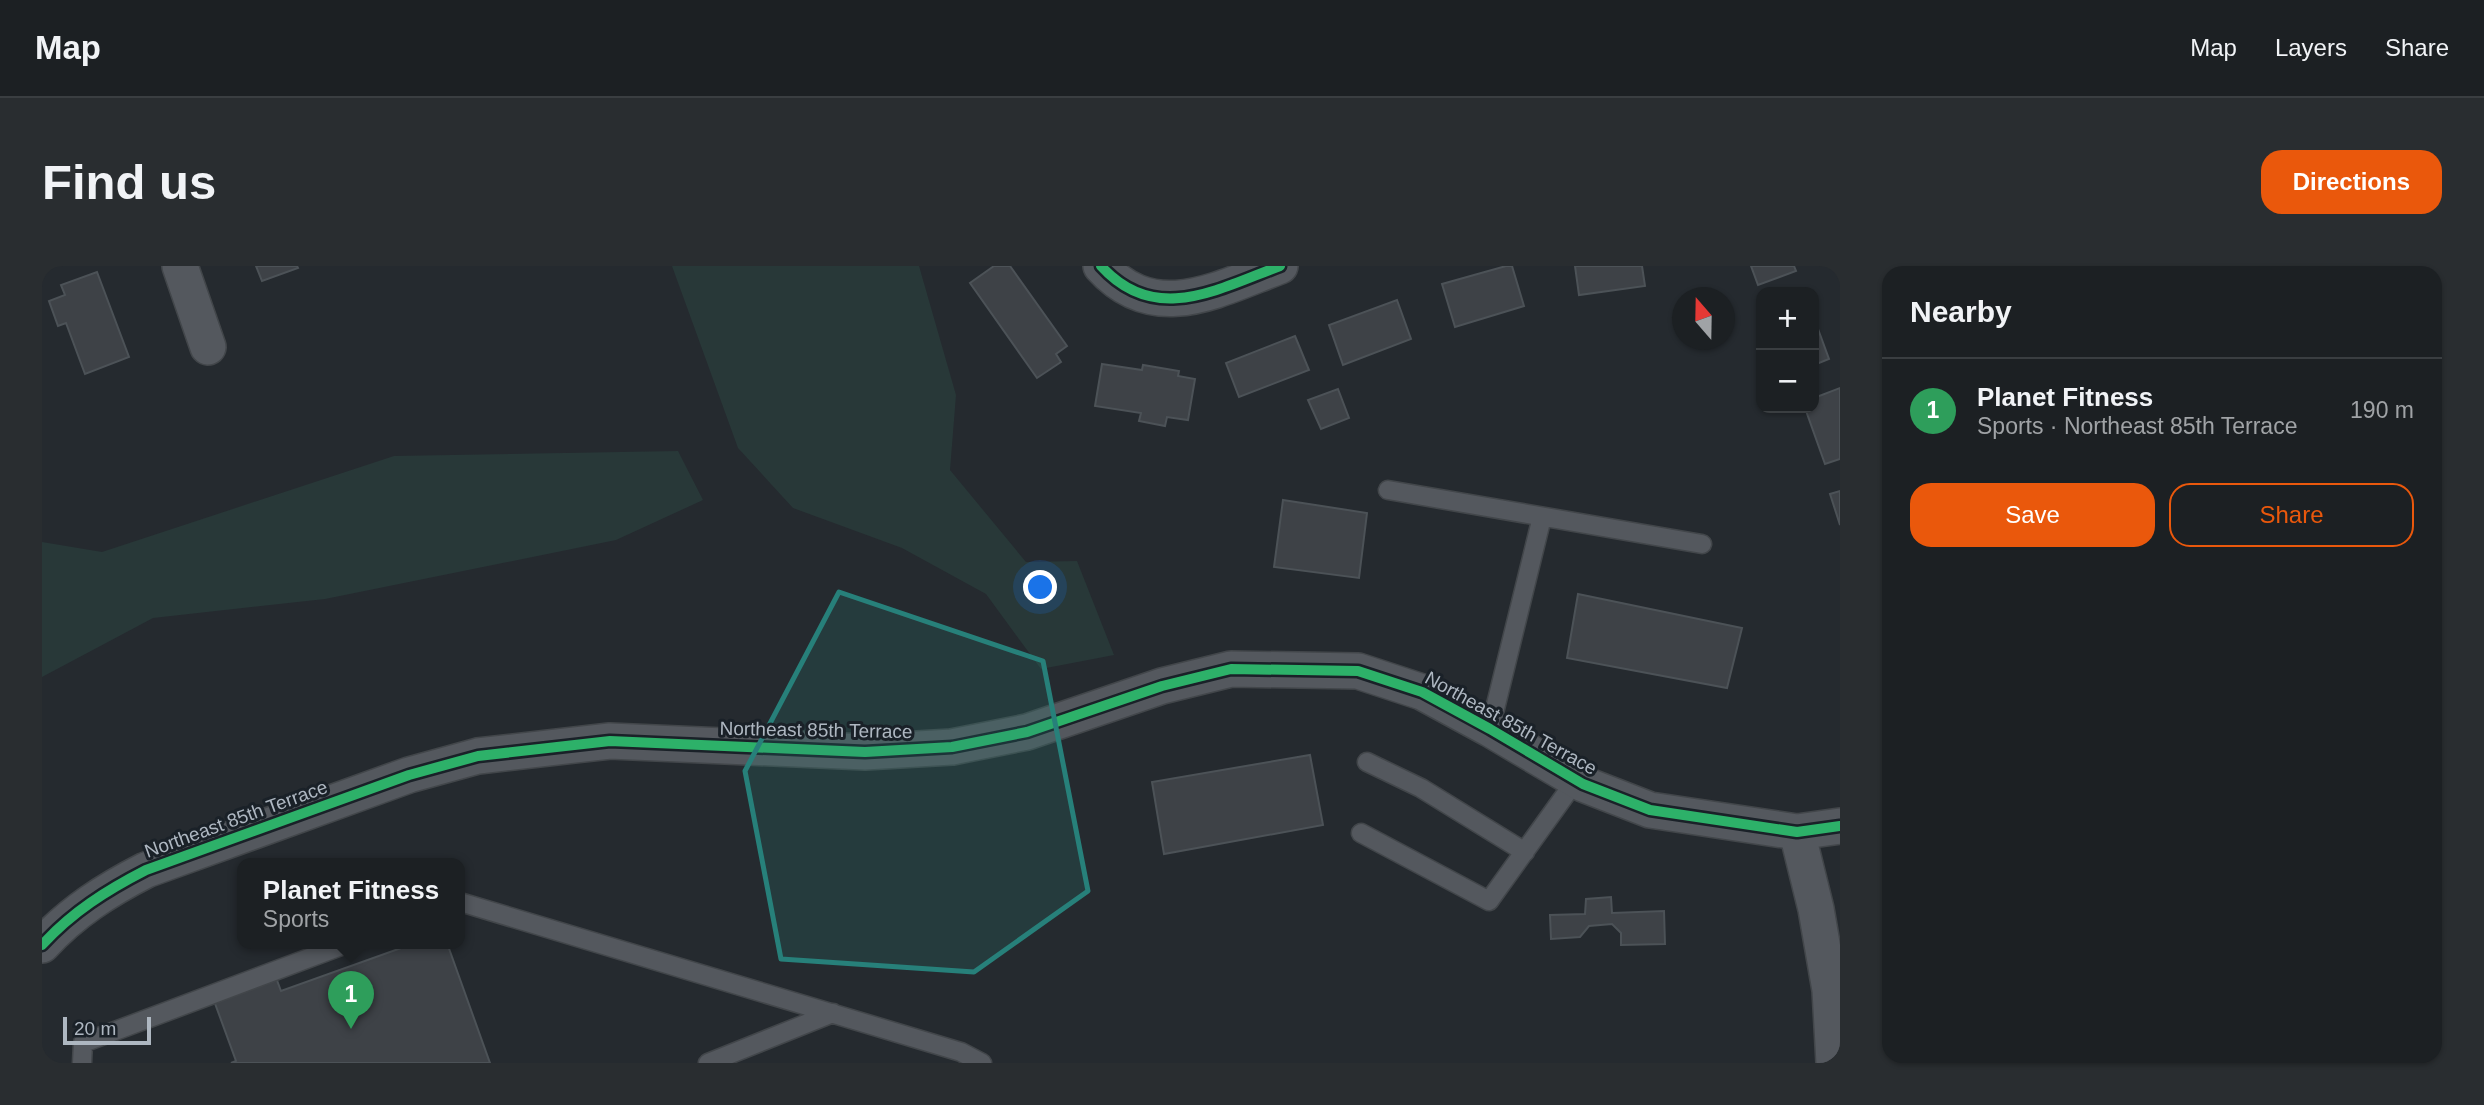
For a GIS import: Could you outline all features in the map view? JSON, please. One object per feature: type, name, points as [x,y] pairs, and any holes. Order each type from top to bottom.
[{"type":"street","points":[[180,266],[208,347]]},
{"type":"street","points":[[1101,266],[1111,278],[1140,293],[1163,300],[1195,297],[1280,266]]},
{"type":"street","name":"Northeast 85th Terrace","points":[[42,945],[75,912],[110,888],[146,870],[409,775],[478,756],[610,741],[865,752],[952,747],[1027,732],[1162,686],[1231,670],[1358,671],[1422,692],[1576,780],[1650,810],[1797,832],[1840,826]]},
{"type":"street","points":[[1797,832],[1816,909],[1830,990],[1834,1063]]},
{"type":"lane","points":[[1388,490],[1702,544]]},
{"type":"lane","points":[[1490,729],[1542,517]]},
{"type":"lane","points":[[1367,762],[1421,788],[1525,852]]},
{"type":"lane","points":[[1361,833],[1489,901],[1576,780]]},
{"type":"lane","points":[[465,903],[961,1052],[982,1063]]},
{"type":"lane","points":[[82,1063],[83,1043],[333,949]]},
{"type":"lane","points":[[708,1063],[833,1013]]},
{"type":"highlighted area","points":[[839,592],[1043,661],[1088,891],[974,972],[781,959],[745,771]]},
{"type":"shaded area","points":[[672,266],[919,266],[956,395],[950,470],[1026,562],[1077,561],[1114,655],[1041,669],[986,594],[902,548],[793,508],[738,448]]},
{"type":"shaded area","points":[[678,451],[703,500],[616,540],[325,599],[153,618],[42,677],[42,542],[102,552],[394,456]]},
{"type":"building","points":[[256,266],[297,266],[298,268],[262,281]]},
{"type":"building","points":[[994,266],[1010,266],[1067,346],[1056,354],[1061,362],[1037,378],[970,283]]},
{"type":"building","points":[[1512,266],[1524,306],[1455,327],[1442,284]]},
{"type":"building","points":[[1575,266],[1642,266],[1645,286],[1579,295]]},
{"type":"building","points":[[1751,266],[1794,266],[1796,271],[1758,285]]},
{"type":"building","points":[[97,272],[129,357],[85,374],[66,323],[58,326],[49,301],[65,295],[61,285]]},
{"type":"building","points":[[1397,300],[1411,339],[1343,365],[1329,325]]},
{"type":"building","points":[[1819,332],[1829,359],[1819,363]]},
{"type":"building","points":[[1295,336],[1309,370],[1239,397],[1226,363]]},
{"type":"building","points":[[1102,364],[1142,370],[1143,365],[1179,371],[1178,376],[1195,379],[1188,420],[1167,417],[1165,426],[1139,421],[1141,413],[1095,406]]},
{"type":"building","points":[[1840,388],[1840,459],[1825,464],[1807,413],[1819,413],[1819,396]]},
{"type":"building","points":[[1338,389],[1349,418],[1321,429],[1308,400]]},
{"type":"building","points":[[1840,491],[1840,525],[1830,494]]},
{"type":"building","points":[[1283,500],[1367,513],[1359,578],[1274,567]]},
{"type":"building","points":[[1578,594],[1742,628],[1727,688],[1567,658]]},
{"type":"building","points":[[1310,755],[1323,825],[1164,854],[1152,782]]},
{"type":"building","points":[[1611,897],[1612,913],[1664,911],[1665,944],[1621,945],[1621,933],[1612,924],[1589,926],[1580,937],[1551,939],[1550,915],[1585,914],[1586,899]]},
{"type":"building","points":[[398,949],[449,949],[490,1063],[231,1063],[236,1061],[213,998],[275,975],[281,991]]},
{"type":"cycle path","points":[[1101,266],[1122,284],[1143,295],[1165,298],[1210,292],[1280,266]]},
{"type":"cycle path","points":[[42,945],[65,922],[91,903],[146,870],[409,775],[478,756],[610,741],[865,752],[952,747],[1027,732],[1162,686],[1231,669],[1358,671],[1422,692],[1583,784],[1650,810],[1797,832],[1840,826]]},
{"type":"place","name":"Planet Fitness","points":[[351,1029]]}]
